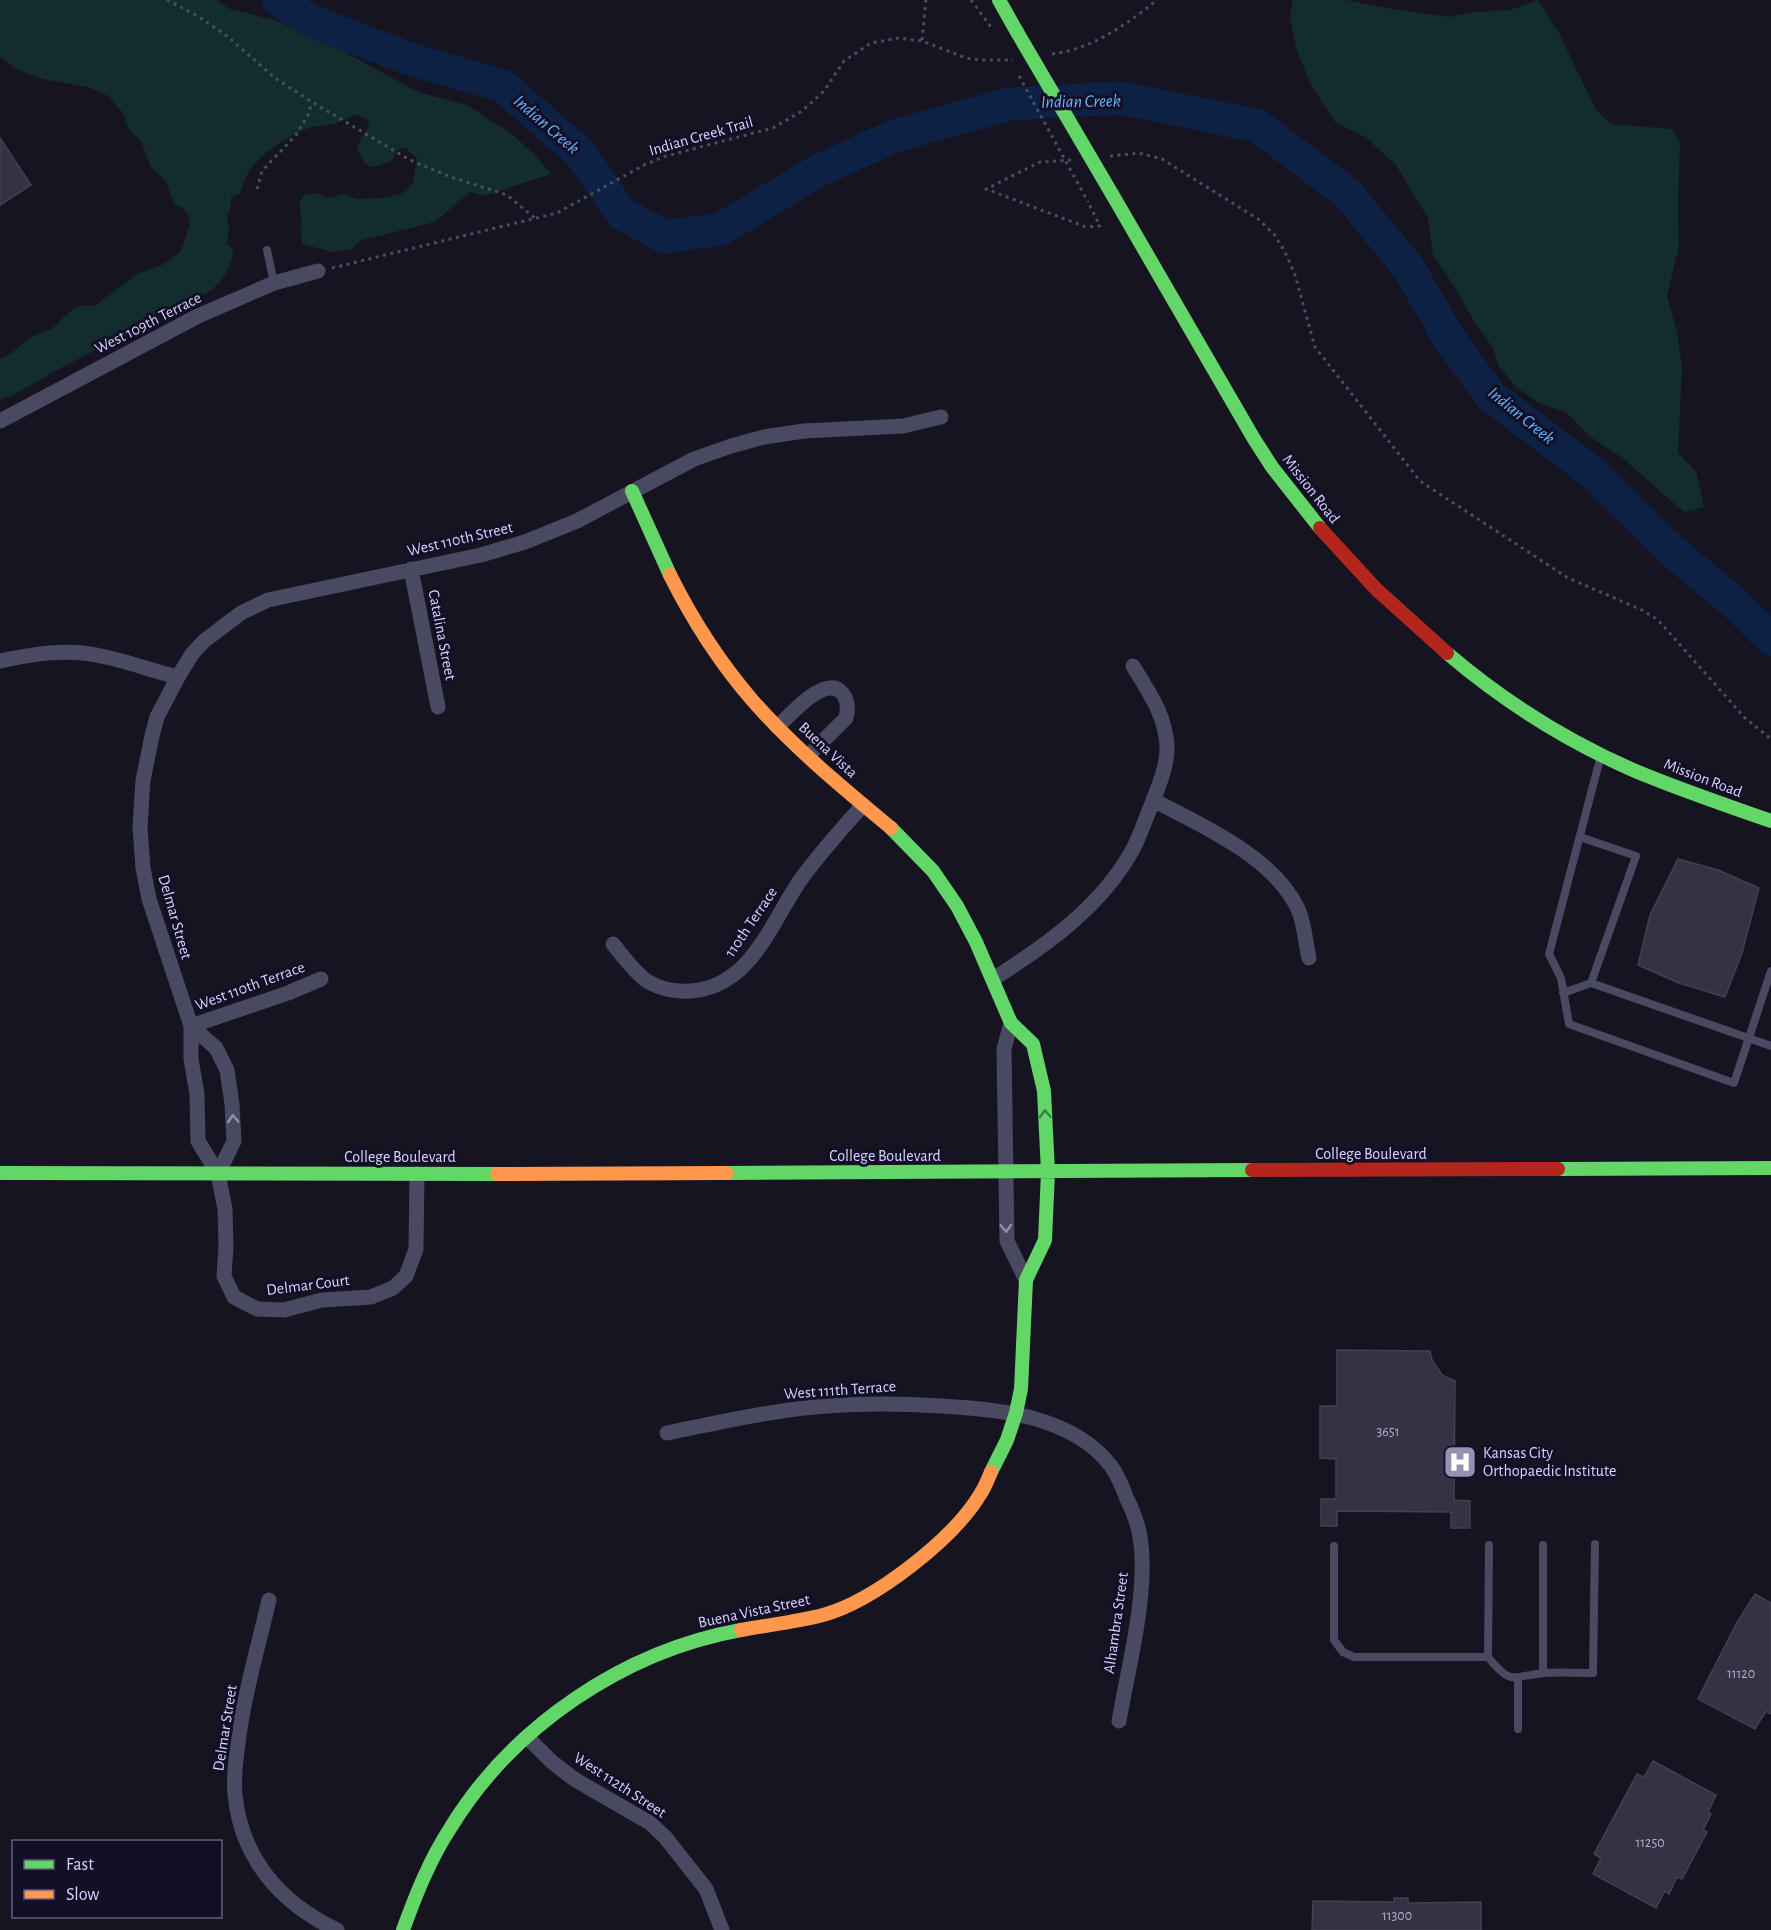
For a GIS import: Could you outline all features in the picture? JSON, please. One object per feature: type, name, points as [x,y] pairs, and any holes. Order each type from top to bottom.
[{"type":"main road","name":"Mission Road","points":[[999,0],[1225,390],[1271,465],[1358,572],[1393,607],[1442,650],[1508,699],[1588,748],[1678,788],[1771,820]]},
{"type":"main road","name":"Buena Vista","points":[[632,491],[681,597],[711,646],[751,699],[833,780],[900,836],[933,871],[957,906],[993,979],[1011,1023],[1033,1044],[1044,1091],[1048,1172]]},
{"type":"main road","name":"College Boulevard","points":[[0,1173],[417,1174],[1771,1168]]},
{"type":"main road","name":"Buena Vista Street","points":[[404,1930],[421,1881],[451,1826],[490,1772],[527,1737],[591,1687],[623,1669],[691,1642],[723,1633],[823,1615],[853,1603],[886,1584],[929,1551],[955,1526],[981,1494],[1002,1451],[1016,1413],[1023,1371],[1026,1280],[1045,1239],[1048,1172]]},
{"type":"street","name":"West 109th Terrace","points":[[0,421],[198,316],[274,283],[318,271]]},
{"type":"street","name":"West 110th Street","points":[[177,677],[192,654],[204,641],[241,613],[285,595],[481,555],[525,542],[577,521],[694,459],[731,446],[765,437],[815,430],[903,426],[941,417]]},
{"type":"street","name":"Catalina Street","points":[[411,569],[438,707]]},
{"type":"street","points":[[0,661],[30,654],[65,652],[100,655],[177,677]]},
{"type":"street","points":[[993,979],[1024,959],[1078,918],[1107,886],[1134,848],[1167,761],[1167,742],[1160,711],[1133,666]]},
{"type":"street","name":"Delmar Street","points":[[177,677],[158,717],[143,780],[140,827],[143,868],[149,899],[191,1026],[191,1059],[197,1094],[198,1141],[218,1174]]},
{"type":"street","points":[[777,727],[818,690],[836,689],[843,694],[848,711],[846,718],[808,756]]},
{"type":"street","points":[[1153,800],[1215,832],[1269,872],[1283,886],[1298,908],[1305,929],[1309,958]]},
{"type":"street","name":"110th Terrace","points":[[613,944],[646,981],[662,987],[682,991],[704,990],[726,981],[745,967],[800,880],[863,805]]},
{"type":"street","name":"West 110th Terrace","points":[[191,1026],[288,993],[321,979]]},
{"type":"street","points":[[1005,1172],[1004,1049],[1011,1023]]},
{"type":"street","points":[[191,1026],[216,1048],[227,1070],[234,1141],[218,1174]]},
{"type":"street","name":"Buena Vista Street","points":[[1005,1172],[1007,1241],[1026,1280]]},
{"type":"street","name":"Delmar Court","points":[[218,1174],[225,1209],[224,1276],[234,1297],[257,1310],[284,1310],[322,1300],[371,1296],[393,1288],[406,1276],[416,1249],[417,1174]]},
{"type":"street","name":"West 111th Terrace","points":[[667,1433],[752,1416],[851,1404],[909,1404],[981,1408],[1016,1413]]},
{"type":"street","name":"Alhambra Street","points":[[1016,1413],[1065,1431],[1091,1446],[1111,1467],[1135,1517],[1140,1538],[1142,1566],[1138,1613],[1119,1721]]},
{"type":"street","name":"Delmar Street","points":[[269,1600],[241,1719],[235,1794],[241,1824],[250,1852],[265,1874],[290,1902],[316,1920],[337,1930]]},
{"type":"street","name":"West 112th Street","points":[[527,1737],[574,1779],[651,1823],[706,1889],[722,1930]]},
{"type":"lane","points":[[267,250],[274,283]]},
{"type":"lane","points":[[1602,754],[1549,954],[1561,978],[1569,1024],[1734,1083],[1771,971]]},
{"type":"lane","points":[[1580,837],[1636,856],[1591,984]]},
{"type":"lane","points":[[1563,993],[1591,984],[1748,1040],[1771,1046]]},
{"type":"lane","points":[[1489,1545],[1488,1657],[1505,1675],[1518,1678],[1544,1673],[1593,1673],[1595,1544]]},
{"type":"lane","points":[[1543,1545],[1544,1673]]},
{"type":"lane","points":[[1334,1546],[1334,1640],[1342,1652],[1354,1657],[1488,1657]]},
{"type":"lane","points":[[1518,1678],[1518,1729]]},
{"type":"path","points":[[166,0],[196,15],[227,36],[275,78],[410,160],[451,177],[507,195],[537,219]]},
{"type":"path","points":[[922,40],[926,0]]},
{"type":"path","points":[[970,0],[996,34]]},
{"type":"path","points":[[1044,55],[1065,52],[1098,41],[1157,0]]},
{"type":"path","name":"Indian Creek Trail","points":[[318,271],[557,213],[646,164],[666,156],[773,128],[802,111],[824,91],[844,61],[871,43],[899,38],[922,40],[966,58],[980,60],[1022,58]]},
{"type":"path","points":[[1008,55],[1013,66]]},
{"type":"path","points":[[1019,76],[1088,202],[1100,226],[1086,227],[986,189],[1040,162],[1073,159]]},
{"type":"path","points":[[257,189],[262,171],[296,135],[308,115],[312,102]]},
{"type":"path","points":[[1106,156],[1138,153],[1162,159],[1258,219],[1274,234],[1285,252],[1295,275],[1315,347],[1420,480],[1568,578],[1642,610],[1658,620],[1745,718],[1771,739]]},
{"type":"green space","points":[[0,0],[216,0],[230,9],[274,20],[341,50],[418,92],[467,105],[512,134],[551,174],[484,196],[470,192],[435,222],[362,240],[351,249],[332,252],[302,244],[299,204],[304,195],[316,193],[329,198],[344,194],[357,199],[382,198],[401,194],[413,183],[417,158],[405,148],[398,149],[392,161],[373,167],[365,164],[357,148],[369,127],[368,120],[359,115],[353,115],[333,124],[303,130],[284,140],[257,161],[244,181],[240,194],[231,197],[227,218],[229,227],[227,244],[233,249],[231,262],[222,279],[212,289],[53,372],[14,395],[0,400],[0,359],[31,338],[52,328],[76,308],[94,306],[139,273],[162,265],[181,251],[190,224],[183,208],[175,205],[165,180],[151,167],[141,141],[128,128],[123,113],[108,96],[88,87],[42,79],[16,69],[0,57]]},
{"type":"green space","points":[[1293,0],[1346,0],[1449,17],[1473,12],[1510,10],[1538,0],[1558,31],[1596,110],[1611,124],[1672,129],[1680,142],[1679,246],[1667,296],[1677,331],[1682,367],[1678,453],[1696,471],[1704,507],[1684,512],[1620,456],[1589,436],[1567,413],[1539,403],[1516,387],[1498,365],[1493,348],[1433,255],[1428,218],[1396,165],[1365,137],[1335,122],[1311,85],[1296,48],[1290,17]]},
{"type":"building","points":[[0,138],[31,185],[0,205]]},
{"type":"building","points":[[1678,859],[1718,870],[1759,888],[1742,953],[1725,997],[1679,983],[1638,965],[1650,915]]},
{"type":"building","points":[[1337,1350],[1430,1351],[1432,1360],[1442,1375],[1455,1381],[1454,1500],[1470,1501],[1470,1528],[1451,1528],[1451,1512],[1337,1511],[1337,1526],[1321,1526],[1321,1499],[1336,1499],[1336,1459],[1320,1458],[1320,1406],[1337,1406]]},
{"type":"building","points":[[1755,1594],[1771,1603],[1771,1714],[1766,1711],[1755,1729],[1698,1699],[1736,1624]]},
{"type":"building","points":[[1653,1761],[1716,1795],[1708,1812],[1711,1814],[1703,1830],[1707,1832],[1682,1879],[1677,1877],[1669,1894],[1665,1891],[1656,1908],[1593,1874],[1601,1858],[1594,1854],[1637,1774],[1644,1777]]},
{"type":"building","points":[[1394,1898],[1408,1898],[1408,1903],[1481,1902],[1481,1930],[1312,1930],[1313,1901],[1394,1902]]},
{"type":"waterway","name":"Indian Creek","points":[[279,0],[308,20],[413,60],[503,86],[581,154],[621,213],[665,237],[721,229],[818,171],[894,136],[1009,104],[1120,98],[1258,126],[1347,193],[1408,267],[1450,340],[1491,396],[1593,473],[1672,551],[1738,606],[1771,639]]},
{"type":"traffic: fast","points":[[999,0],[1017,32]]},
{"type":"traffic: fast","points":[[1017,32],[1112,194]]},
{"type":"traffic: fast","points":[[1112,194],[1254,439],[1272,467],[1320,528]]},
{"type":"traffic: fast","points":[[632,491],[670,575]]},
{"type":"traffic: fast","points":[[1447,653],[1513,703],[1560,733],[1608,759],[1702,797],[1771,821]]},
{"type":"traffic: fast","points":[[891,828],[933,871],[957,906],[976,942],[1011,1023],[1033,1044],[1044,1091],[1048,1172],[1045,1240],[1026,1280],[1021,1389],[1016,1413],[1007,1440],[991,1472]]},
{"type":"traffic: fast","points":[[1558,1169],[1771,1168]]},
{"type":"traffic: fast","points":[[727,1173],[1252,1170]]},
{"type":"traffic: fast","points":[[0,1173],[497,1174]]},
{"type":"traffic: fast","points":[[403,1930],[424,1877],[451,1827],[476,1790],[539,1726],[575,1698],[655,1655],[697,1640],[741,1630]]},
{"type":"traffic: slow","points":[[670,575],[707,640],[753,701],[802,751],[891,828]]},
{"type":"traffic: slow","points":[[497,1174],[727,1173]]},
{"type":"traffic: slow","points":[[741,1630],[823,1615],[843,1608],[888,1582],[911,1566],[952,1530],[969,1511],[991,1472]]},
{"type":"traffic: jam","points":[[1320,528],[1376,589],[1447,653]]},
{"type":"traffic: jam","points":[[1252,1170],[1558,1169]]},
{"type":"place","name":"Kansas City Orthopaedic Institute","points":[[1460,1462]]}]
